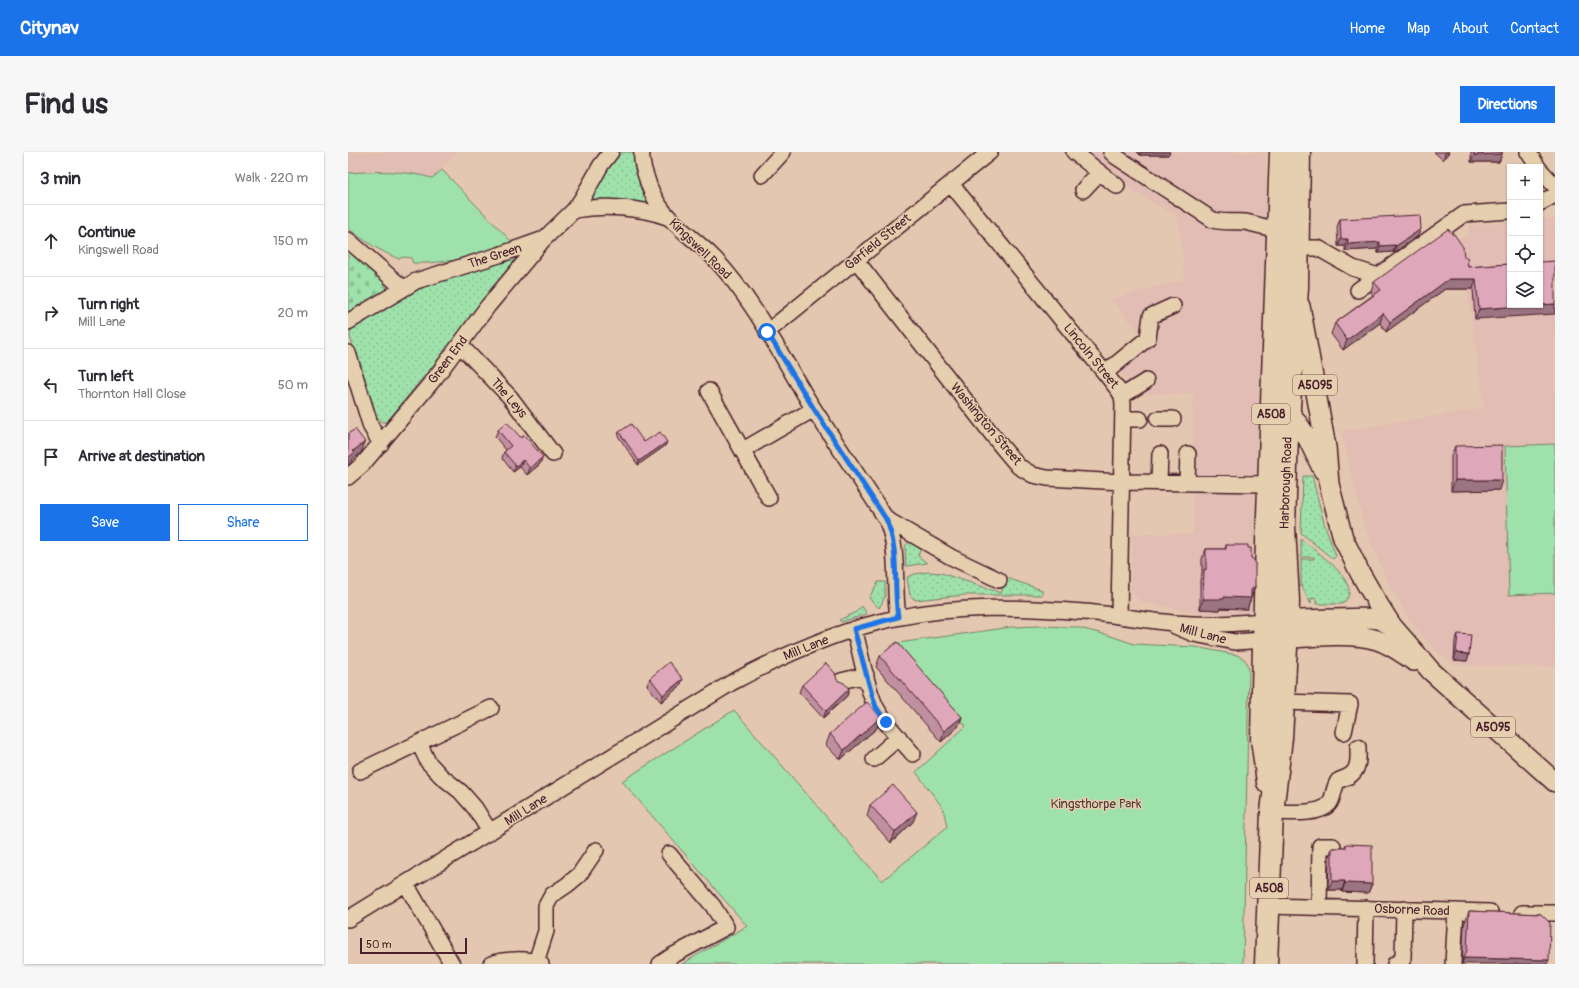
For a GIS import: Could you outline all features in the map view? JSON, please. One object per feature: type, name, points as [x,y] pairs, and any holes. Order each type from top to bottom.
[{"type":"highway","name":"Harborough Road","points":[[1266,964],[1272,812],[1281,738],[1282,702],[1275,628],[1264,600],[1281,152]]},
{"type":"highway","name":"Harborough Road","points":[[1272,812],[1262,739],[1275,628],[1288,601],[1284,526],[1289,410],[1297,287],[1300,152]]},
{"type":"main road","name":"A5095","points":[[1297,287],[1326,447],[1329,484],[1340,526],[1350,554],[1392,626],[1431,671],[1555,782]]},
{"type":"main road","name":"A5095","points":[[1273,376],[1278,391],[1307,437],[1329,484]]},
{"type":"main road","points":[[1275,628],[1370,618],[1379,619],[1392,626]]},
{"type":"main road","name":"A5095","points":[[1275,628],[1321,636],[1347,636],[1375,639],[1385,643],[1431,671]]},
{"type":"street","name":"The Green","points":[[348,322],[403,288],[427,276],[499,255],[544,239],[574,210],[601,165],[611,152]]},
{"type":"street","name":"Kingswell Road","points":[[642,152],[648,187],[656,203],[667,217],[713,258],[730,277],[767,332],[814,409],[886,519],[893,539],[898,617]]},
{"type":"street","points":[[762,175],[783,152]]},
{"type":"street","name":"Garfield Street","points":[[767,332],[990,152]]},
{"type":"street","points":[[1074,152],[1117,186]]},
{"type":"street","points":[[1111,152],[1213,220],[1244,222],[1278,228],[1287,226],[1288,222],[1290,160],[1294,152]]},
{"type":"street","points":[[1528,152],[1536,164]]},
{"type":"street","points":[[1083,190],[1099,173]]},
{"type":"street","points":[[1543,173],[1555,186]]},
{"type":"street","name":"Lincoln Street","points":[[951,184],[1105,373],[1122,396],[1123,419],[1120,611]]},
{"type":"street","points":[[1543,202],[1555,196]]},
{"type":"street","points":[[1244,222],[1266,214],[1273,208],[1279,198]]},
{"type":"street","points":[[574,210],[588,208],[621,209],[652,212],[667,217]]},
{"type":"street","points":[[1358,290],[1464,214],[1507,211]]},
{"type":"street","name":"Green End","points":[[348,476],[363,464],[381,444],[435,378],[488,306],[544,239]]},
{"type":"street","points":[[348,240],[403,288]]},
{"type":"street","points":[[1298,248],[1318,248],[1353,268],[1378,276]]},
{"type":"street","name":"Washington Street","points":[[856,260],[1002,447],[1018,466],[1034,475],[1047,478],[1122,482],[1269,484]]},
{"type":"street","points":[[1105,373],[1148,338],[1151,316],[1173,306]]},
{"type":"street","name":"The Leys","points":[[460,345],[510,397],[553,454]]},
{"type":"street","points":[[348,353],[371,427],[381,444]]},
{"type":"street","points":[[1122,396],[1146,381]]},
{"type":"street","points":[[709,391],[769,498]]},
{"type":"street","points":[[743,450],[814,409]]},
{"type":"street","points":[[1123,419],[1140,419]]},
{"type":"street","points":[[1158,419],[1173,420]]},
{"type":"street","points":[[1159,482],[1160,454]]},
{"type":"street","points":[[1187,483],[1188,454]]},
{"type":"street","points":[[886,519],[951,557],[999,580]]},
{"type":"street","points":[[1120,611],[1222,618],[1251,616],[1260,609],[1264,600]]},
{"type":"street","name":"Mill Lane","points":[[348,919],[731,683],[795,651],[854,629],[898,617],[946,611],[1004,608],[1120,611],[1165,622],[1194,634],[1216,639],[1241,642],[1275,628]]},
{"type":"street","name":"Mill Lane","points":[[1165,622],[1242,623],[1275,628]]},
{"type":"street","points":[[854,629],[876,707],[886,722],[914,754]]},
{"type":"street","points":[[841,681],[866,675]]},
{"type":"street","points":[[1282,702],[1350,704],[1344,732]]},
{"type":"street","points":[[360,771],[490,708]]},
{"type":"street","points":[[874,758],[899,737]]},
{"type":"street","name":"Mill Lane","points":[[419,743],[428,762],[441,776],[461,792],[475,808],[490,832]]},
{"type":"street","points":[[1272,812],[1309,812],[1326,807],[1332,799],[1338,781],[1350,776],[1356,770],[1358,765],[1358,747]]},
{"type":"street","points":[[1319,907],[1320,846],[1333,846]]},
{"type":"street","points":[[491,964],[497,961],[516,960],[538,963],[546,931],[546,906],[552,895],[580,875],[596,850]]},
{"type":"street","points":[[660,964],[726,927],[713,906],[668,854]]},
{"type":"street","points":[[406,884],[452,964]]},
{"type":"street","name":"Osborne Road","points":[[1268,906],[1555,913]]},
{"type":"street","points":[[1365,964],[1366,908]]},
{"type":"street","points":[[1402,962],[1404,909]]},
{"type":"street","points":[[1453,964],[1456,911]]},
{"type":"shaded area","points":[[348,152],[458,152],[432,178],[418,174],[384,171],[348,173]]},
{"type":"shaded area","points":[[1089,152],[1265,152],[1267,190],[1268,304],[1256,606],[1249,613],[1201,614],[1143,602],[1138,600],[1132,592],[1132,534],[1193,534],[1193,394],[1138,394],[1111,361],[1142,336],[1111,299],[1185,279],[1178,217],[1132,191]]},
{"type":"shaded area","points":[[1555,219],[1555,667],[1455,665],[1437,651],[1408,618],[1387,581],[1365,529],[1341,431],[1484,408],[1467,286],[1470,286],[1467,265],[1464,257],[1452,239],[1467,237],[1469,225],[1507,222],[1507,308],[1543,308],[1543,220]]},
{"type":"green space","points":[[617,152],[635,152],[639,184],[647,204],[592,198],[592,195]]},
{"type":"green space","points":[[442,170],[512,242],[506,246],[458,260],[413,263],[411,258],[403,257],[399,259],[379,249],[348,228],[348,173],[390,172],[421,175],[432,178]]},
{"type":"green space","points":[[348,246],[385,282],[387,290],[369,302],[348,312]]},
{"type":"green space","points":[[513,256],[517,258],[516,264],[387,422],[382,422],[377,417],[350,337],[351,327],[404,295],[441,281],[481,269]]},
{"type":"green space","points":[[1555,444],[1555,593],[1509,595],[1505,446]]},
{"type":"green space","points":[[1303,476],[1312,476],[1324,523],[1336,556],[1333,559],[1301,533]]},
{"type":"green space","points":[[1301,539],[1327,559],[1344,578],[1348,587],[1348,596],[1342,604],[1316,604],[1316,599],[1311,598],[1311,604],[1301,586],[1301,559],[1314,559],[1314,557],[1301,557]]},
{"type":"green space","points":[[910,541],[921,548],[918,556],[927,563],[906,566],[905,546]]},
{"type":"green space","points":[[928,572],[941,573],[1001,593],[1007,578],[1042,590],[1042,595],[965,595],[915,600],[910,595],[907,577]]},
{"type":"green space","points":[[878,582],[885,582],[885,597],[879,608],[869,598]]},
{"type":"green space","points":[[862,606],[867,614],[841,622],[839,620],[856,612]]},
{"type":"green space","name":"Kingsthorpe Park","points":[[1012,627],[1075,627],[1108,635],[1134,644],[1195,647],[1237,655],[1244,659],[1247,663],[1249,669],[1243,964],[682,964],[747,926],[622,781],[734,710],[882,881],[947,827],[943,808],[916,772],[966,726],[898,643]]},
{"type":"building","points":[[1474,152],[1502,152],[1502,154],[1474,155]]},
{"type":"building","points":[[1420,215],[1421,229],[1396,246],[1380,246],[1380,242],[1348,244],[1348,239],[1341,239],[1340,219]]},
{"type":"building","points":[[1448,229],[1453,235],[1454,234],[1463,247],[1464,257],[1467,257],[1468,267],[1507,264],[1507,307],[1479,309],[1476,279],[1449,279],[1390,322],[1383,313],[1347,340],[1335,323],[1381,290],[1374,282]]},
{"type":"building","points":[[1555,261],[1555,304],[1543,305],[1543,262]]},
{"type":"building","points":[[507,422],[521,438],[524,435],[543,457],[530,468],[523,460],[516,466],[504,452],[511,446],[498,430]]},
{"type":"building","points":[[631,424],[644,442],[660,432],[667,442],[639,461],[619,432]]},
{"type":"building","points":[[355,429],[365,442],[353,451],[355,452],[348,458],[348,434]]},
{"type":"building","points":[[1502,445],[1502,480],[1455,480],[1455,446]]},
{"type":"building","points":[[1226,545],[1248,545],[1248,548],[1251,548],[1251,558],[1255,561],[1255,587],[1251,590],[1251,598],[1224,597],[1224,599],[1203,599],[1204,569],[1206,570],[1206,549],[1226,549]]},
{"type":"building","points":[[1458,634],[1471,635],[1469,654],[1456,653]]},
{"type":"building","points":[[897,642],[962,717],[944,731],[880,656]]},
{"type":"building","points":[[669,662],[683,679],[663,695],[650,678]]},
{"type":"building","points":[[826,663],[835,673],[837,680],[844,683],[849,689],[826,711],[802,685]]},
{"type":"building","points":[[867,702],[881,717],[844,750],[830,734]]},
{"type":"building","points":[[893,785],[917,812],[895,832],[870,805]]},
{"type":"building","points":[[1346,844],[1372,845],[1372,884],[1332,881],[1332,848],[1346,848]]},
{"type":"building","points":[[1469,911],[1541,914],[1550,923],[1549,960],[1464,958],[1467,950]]},
{"type":"route","points":[[767,332],[814,409],[886,519],[890,528],[893,539],[898,617],[854,629],[876,707],[886,722]]}]
